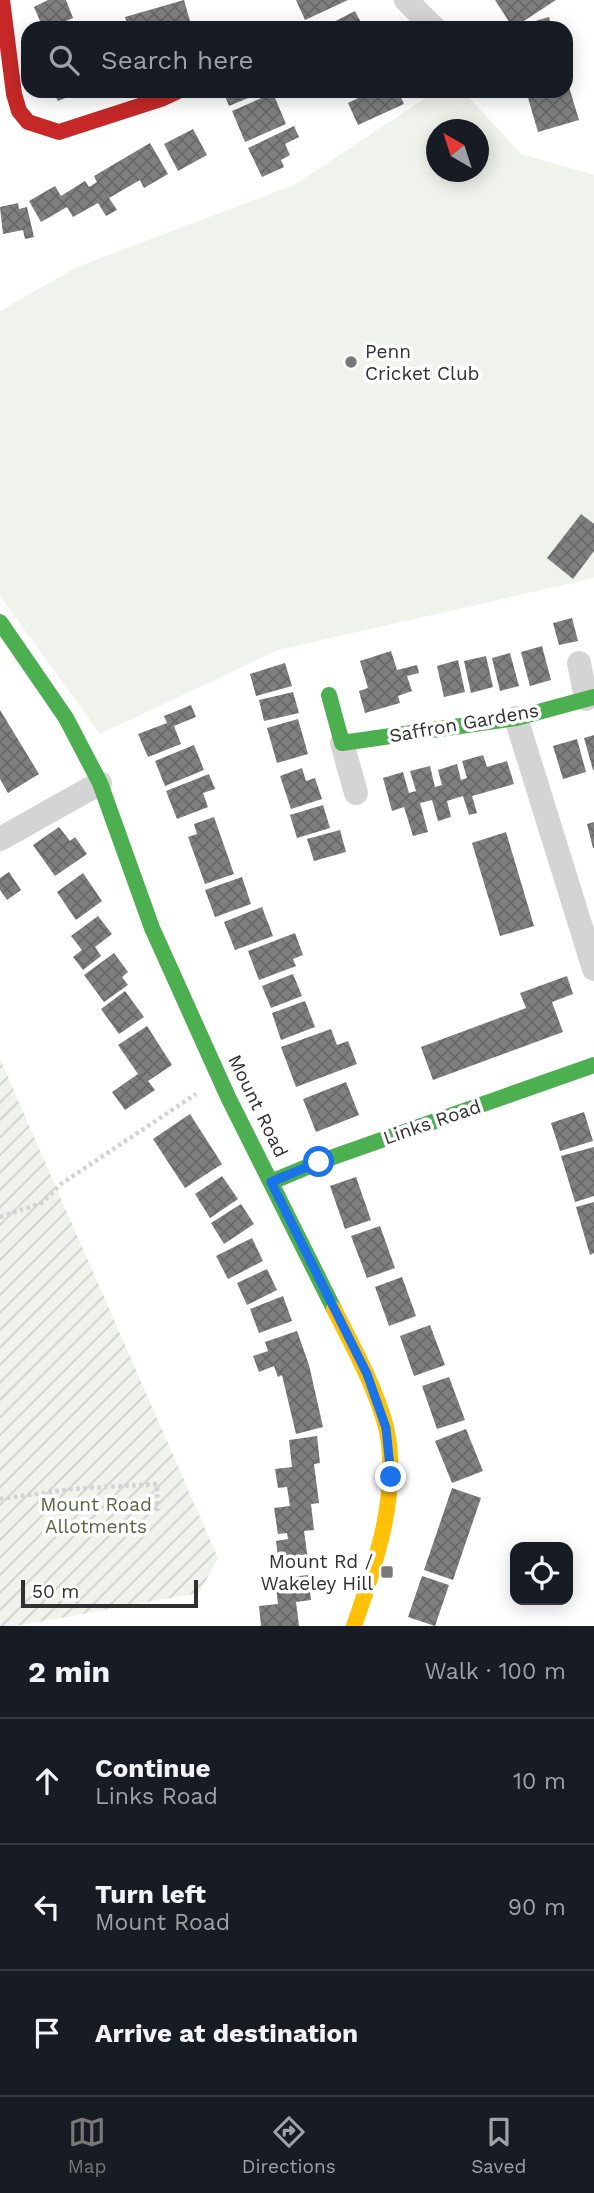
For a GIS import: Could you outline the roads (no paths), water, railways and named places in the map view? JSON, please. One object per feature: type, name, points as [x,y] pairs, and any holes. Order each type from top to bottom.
[{"type":"street","points":[[2,0],[14,94],[19,111],[28,122],[59,132],[155,98]]},
{"type":"street","points":[[406,0],[427,21]]},
{"type":"street","name":"Mount Road","points":[[0,622],[66,718],[100,783],[152,928],[220,1078],[367,1374],[386,1428],[391,1477],[377,1559],[354,1626]]},
{"type":"street","name":"Saffron Gardens","points":[[342,743],[516,718],[590,698],[579,663]]},
{"type":"street","points":[[329,695],[356,793]]},
{"type":"street","points":[[516,718],[594,969]]},
{"type":"street","points":[[0,839],[100,783]]},
{"type":"street","name":"Links Road","points":[[271,1182],[319,1162],[594,1065]]},
{"type":"place","name":"Penn Cricket Club","points":[[351,362]]},
{"type":"place","name":"Mount Rd / Wakeley Hill","points":[[387,1572]]},
{"type":"park label","name":"Mount Road Allotments","points":[[96,1515]]}]
